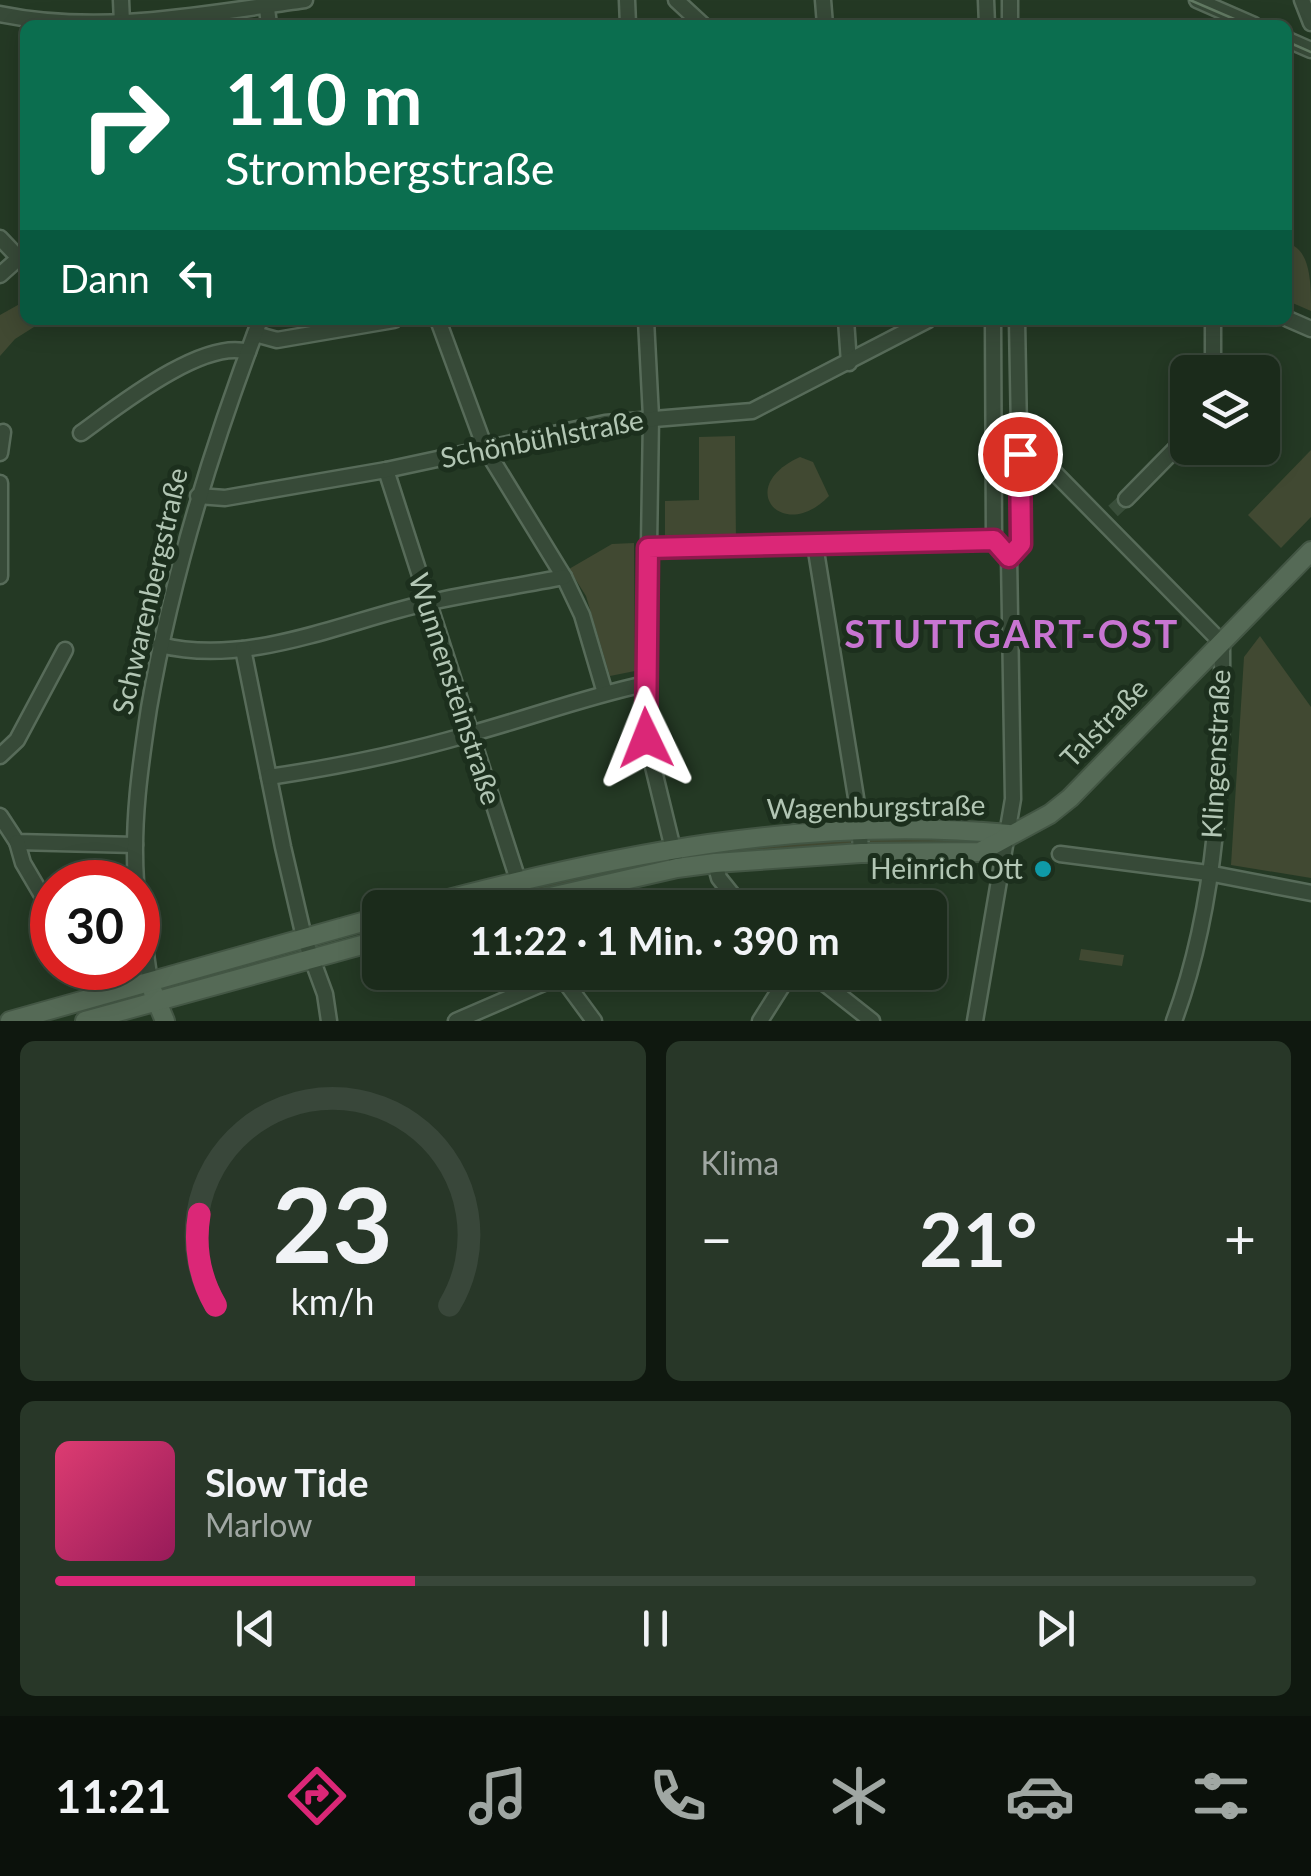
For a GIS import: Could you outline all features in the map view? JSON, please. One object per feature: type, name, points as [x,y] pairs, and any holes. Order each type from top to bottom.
[{"type":"main road","name":"Talstraße","points":[[1009,834],[1050,814],[1070,798],[1311,551]]},
{"type":"main road","name":"Wagenburgstraße","points":[[480,890],[674,847],[755,836],[860,830],[1009,834]]},
{"type":"main road","name":"Wagenburgstraße","points":[[587,890],[715,863],[861,853],[980,852],[1009,834]]},
{"type":"main road","points":[[160,979],[362,922]]},
{"type":"main road","points":[[85,1021],[362,945]]},
{"type":"main road","points":[[10,1021],[121,990]]},
{"type":"main road","points":[[152,990],[165,1021]]},
{"type":"street","points":[[149,20],[304,0]]},
{"type":"street","points":[[676,0],[698,20]]},
{"type":"street","points":[[1197,0],[1243,20]]},
{"type":"street","points":[[1302,0],[1311,23]]},
{"type":"street","points":[[0,14],[42,20]]},
{"type":"street","points":[[0,238],[19,258],[0,275]]},
{"type":"street","points":[[257,327],[277,340],[365,325]]},
{"type":"street","points":[[440,325],[485,448],[564,577],[582,615],[605,692]]},
{"type":"street","points":[[646,325],[652,417],[646,738],[677,868]]},
{"type":"street","points":[[846,325],[849,363]]},
{"type":"street","name":"Schönbühlstraße","points":[[198,496],[225,498],[386,470],[554,431],[652,417],[752,411],[919,325]]},
{"type":"street","points":[[975,1021],[1000,864],[1009,834],[1013,754],[1009,557],[995,534],[994,325]]},
{"type":"street","points":[[1009,557],[1021,544],[1017,325]]},
{"type":"street","points":[[1212,325],[1213,355]]},
{"type":"street","name":"Schwarenbergstraße","points":[[135,860],[136,794],[160,645],[198,496],[257,327]]},
{"type":"street","points":[[81,433],[172,371],[224,351],[236,348],[248,352]]},
{"type":"street","points":[[0,453],[3,432]]},
{"type":"street","name":"Klingenstraße","points":[[1020,454],[1043,463],[1108,517],[1222,642],[1222,757],[1208,874],[1193,965],[1174,1021]]},
{"type":"street","points":[[1126,499],[1170,454]]},
{"type":"street","name":"Wunnensteinstraße","points":[[386,470],[520,890]]},
{"type":"street","points":[[0,483],[0,576]]},
{"type":"street","points":[[648,548],[815,545],[995,534],[1021,528]]},
{"type":"street","points":[[815,545],[861,853]]},
{"type":"street","points":[[160,645],[243,649],[426,603],[564,577]]},
{"type":"street","points":[[243,649],[304,937],[315,958],[329,1021]]},
{"type":"street","points":[[0,756],[17,740],[66,650]]},
{"type":"street","points":[[269,777],[337,767],[645,684]]},
{"type":"street","points":[[0,816],[17,842],[30,875]]},
{"type":"street","points":[[17,842],[135,845]]},
{"type":"street","points":[[1060,854],[1311,893]]},
{"type":"street","points":[[715,863],[718,878],[728,890]]},
{"type":"street","points":[[461,1020],[525,990]]},
{"type":"street","points":[[571,990],[594,1021]]},
{"type":"street","points":[[760,1021],[780,990]]},
{"type":"street","points":[[833,990],[872,1021]]},
{"type":"green space","points":[[1294,246],[1300,251],[1307,265],[1311,311],[1292,303]]},
{"type":"green space","points":[[20,304],[20,325],[37,325],[15,339],[0,356],[0,315]]},
{"type":"green space","points":[[735,436],[736,544],[665,543],[665,501],[699,500],[699,437]]},
{"type":"green space","points":[[1311,450],[1311,517],[1281,548],[1248,515]]},
{"type":"green space","points":[[800,457],[813,462],[829,496],[812,509],[782,513],[772,506],[768,495],[770,482],[780,469]]},
{"type":"green space","points":[[634,543],[635,671],[610,676],[586,596],[569,569],[612,544]]},
{"type":"green space","points":[[1260,636],[1311,707],[1311,878],[1231,865],[1244,657]]},
{"type":"green space","points":[[975,835],[976,846],[868,847],[868,836]]},
{"type":"green space","points":[[850,836],[851,847],[700,859],[699,849]]},
{"type":"green space","points":[[668,855],[671,864],[551,890],[527,890],[526,886]]},
{"type":"green space","points":[[1081,949],[1124,955],[1122,966],[1079,960]]},
{"type":"tunnel","points":[[1113,511],[1126,499]]},
{"type":"tram line","points":[[1190,0],[1236,20]]},
{"type":"tram line","points":[[1292,44],[1311,52]]},
{"type":"place","name":"Heinrich Ott","points":[[1043,869]]},
{"type":"district","name":"STUTTGART-OST","points":[[1012,635]]},
{"type":"route","points":[[646,738],[648,548],[994,540],[1009,557],[1021,544],[1020,454]]}]
